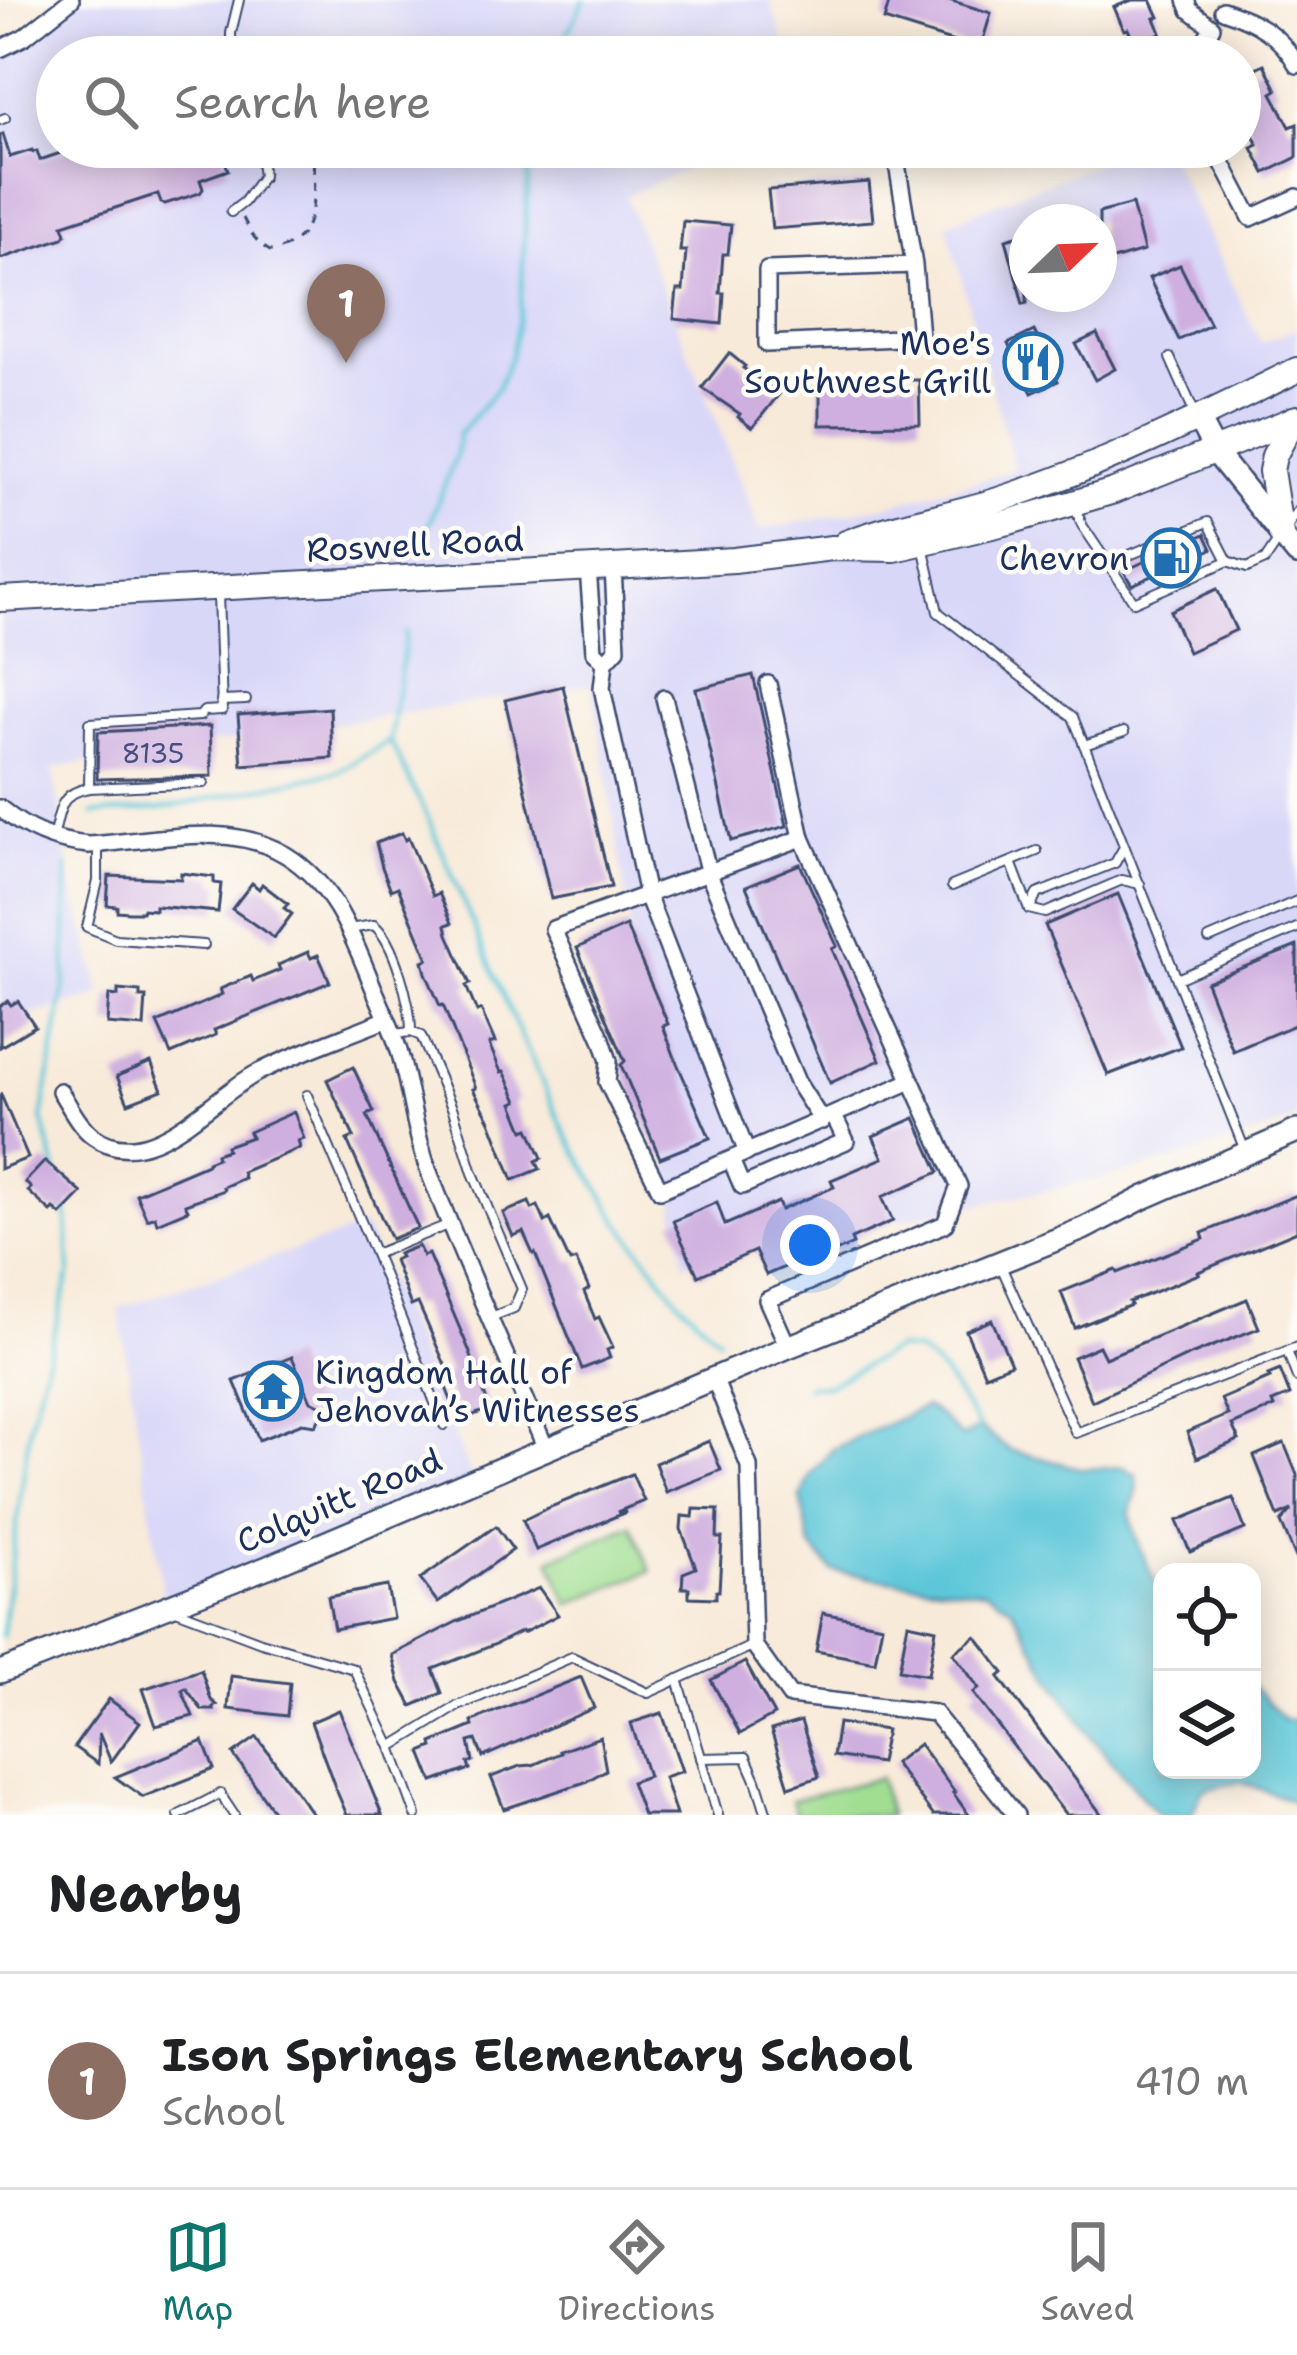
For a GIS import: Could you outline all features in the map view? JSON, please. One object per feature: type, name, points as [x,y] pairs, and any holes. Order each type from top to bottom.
[{"type":"main road","name":"Roswell Road","points":[[832,548],[888,527],[1030,489],[1198,419],[1297,370]]},
{"type":"main road","name":"Roswell Road","points":[[0,599],[734,560],[832,548],[895,549],[1074,504],[1296,419]]},
{"type":"main road","points":[[1289,544],[1270,471],[1296,419]]},
{"type":"street","points":[[0,49],[24,37],[71,0]]},
{"type":"street","points":[[1186,0],[1190,10],[1212,27]]},
{"type":"street","points":[[1207,36],[1222,5],[1272,32],[1297,65]]},
{"type":"street","points":[[898,168],[914,265],[920,337],[767,344],[767,270],[914,265]]},
{"type":"street","points":[[1225,168],[1251,218],[1297,196]]},
{"type":"street","points":[[1198,419],[1216,453],[1289,544]]},
{"type":"street","points":[[600,567],[595,651],[605,662]]},
{"type":"street","points":[[600,567],[617,649],[605,662],[602,688],[647,895],[747,1153]]},
{"type":"street","points":[[768,684],[802,838],[959,1186],[945,1224],[767,1300],[788,1347]]},
{"type":"street","points":[[664,698],[709,874],[797,1082],[846,1142],[742,1186],[731,1160]]},
{"type":"street","points":[[3,817],[71,843],[219,835],[253,841],[311,874],[335,902],[390,1026],[428,1169],[546,1449]]},
{"type":"street","points":[[802,838],[554,929],[602,1039],[609,1061],[607,1082],[660,1190],[911,1081]]},
{"type":"street","points":[[60,1091],[92,1136],[117,1147],[142,1147],[174,1132],[258,1072],[390,1026]]},
{"type":"street","name":"Colquitt Road","points":[[0,1672],[268,1567],[788,1347],[1083,1229],[1297,1131]]},
{"type":"street","points":[[714,1378],[749,1466],[754,1646],[790,1696],[934,1713],[1016,1815]]},
{"type":"lane","points":[[231,36],[238,0]]},
{"type":"lane","points":[[234,210],[257,187],[262,168]]},
{"type":"lane","points":[[1170,358],[1198,419]]},
{"type":"lane","points":[[1074,504],[1082,524],[1135,602],[1228,561]]},
{"type":"lane","points":[[1108,564],[1208,522],[1228,561],[1247,568],[1289,544],[1297,512]]},
{"type":"lane","points":[[922,542],[938,612],[1073,717],[1246,1152]]},
{"type":"lane","points":[[89,788],[90,722],[200,716],[204,711],[221,710],[218,588]]},
{"type":"lane","points":[[221,701],[246,700]]},
{"type":"lane","points":[[1084,746],[1124,731]]},
{"type":"lane","points":[[53,838],[64,800],[73,791],[204,783]]},
{"type":"lane","points":[[98,844],[98,881],[87,927],[116,939],[205,944]]},
{"type":"lane","points":[[1029,909],[1037,894],[1115,862],[1124,846]]},
{"type":"lane","points":[[952,886],[1037,851]]},
{"type":"lane","points":[[1010,862],[1029,909]]},
{"type":"lane","points":[[1029,909],[1045,913],[1122,880],[1140,884]]},
{"type":"lane","points":[[1209,939],[1297,902],[1292,889]]},
{"type":"lane","points":[[349,929],[374,926],[382,932],[411,1014],[411,1032]]},
{"type":"lane","points":[[1177,979],[1297,928]]},
{"type":"lane","points":[[390,1026],[421,1036],[522,1289],[514,1308],[491,1317]]},
{"type":"lane","points":[[307,1095],[444,1425]]},
{"type":"lane","points":[[375,1254],[452,1224]]},
{"type":"lane","points":[[1000,1262],[1076,1432],[1292,1349],[1297,1377]]},
{"type":"lane","points":[[167,1606],[261,1642],[354,1670],[391,1747],[416,1815]]},
{"type":"lane","points":[[391,1747],[458,1706],[572,1657],[648,1693],[754,1646]]},
{"type":"lane","points":[[678,1679],[718,1815]]},
{"type":"lane","points":[[701,1758],[746,1757],[767,1815]]},
{"type":"lane","points":[[179,1815],[220,1794],[234,1815]]},
{"type":"path","points":[[234,210],[261,246],[270,251],[294,244],[304,236],[310,220],[313,168]]},
{"type":"shaded area","points":[[67,0],[769,0],[782,36],[36,36],[36,168],[690,168],[625,196],[760,530],[885,506],[1015,470],[946,224],[1085,168],[1175,168],[1261,343],[1297,328],[1297,1119],[1203,1152],[1098,1180],[684,1263],[592,684],[53,768],[71,883],[102,995],[0,1024],[0,42],[39,25]]},
{"type":"shaded area","points":[[365,1227],[478,1492],[164,1601],[119,1308]]},
{"type":"green space","points":[[632,1525],[651,1571],[569,1604],[550,1559]]},
{"type":"green space","points":[[880,1778],[889,1815],[796,1815],[792,1800]]},
{"type":"water","points":[[925,1407],[962,1438],[979,1427],[1010,1450],[1083,1469],[1123,1467],[1136,1475],[1131,1520],[1153,1576],[1153,1779],[1261,1779],[1261,1696],[1284,1720],[1297,1720],[1297,1803],[1240,1781],[1203,1790],[1191,1815],[1158,1815],[1092,1738],[1012,1608],[986,1591],[833,1571],[810,1545],[801,1497],[810,1475],[833,1449]]},
{"type":"building","points":[[890,0],[949,0],[991,13],[984,36],[935,36],[884,20]]},
{"type":"building","points":[[1151,0],[1161,33],[1131,36],[1114,7]]},
{"type":"building","points":[[1261,66],[1277,90],[1272,93],[1290,127],[1297,124],[1297,157],[1265,173],[1261,165]]},
{"type":"building","points":[[0,135],[10,157],[36,151],[36,168],[228,170],[200,180],[200,193],[165,204],[158,194],[63,225],[63,238],[0,259]]},
{"type":"building","points":[[869,182],[873,221],[772,229],[768,190]]},
{"type":"building","points":[[1132,204],[1144,251],[1117,259],[1117,208]]},
{"type":"building","points":[[683,221],[731,225],[728,254],[723,254],[722,324],[674,319],[677,290],[683,290]]},
{"type":"building","points":[[1180,265],[1210,325],[1179,340],[1149,278]]},
{"type":"building","name":"Moe's Southwest Grill","points":[[1034,331],[1058,381],[1032,393],[1008,344]]},
{"type":"building","points":[[1097,334],[1115,369],[1095,380],[1076,344]]},
{"type":"building","points":[[729,353],[780,393],[752,428],[702,388]]},
{"type":"building","points":[[820,380],[919,380],[920,424],[820,425]]},
{"type":"building","name":"Chevron","points":[[1205,534],[1212,549],[1132,585],[1127,577],[1124,571]]},
{"type":"building","points":[[1217,589],[1236,630],[1188,652],[1170,611]]},
{"type":"building","points":[[753,675],[787,826],[731,841],[696,689]]},
{"type":"building","points":[[563,686],[611,887],[551,899],[505,700]]},
{"type":"building","points":[[330,708],[332,758],[242,765],[238,715]]},
{"type":"building","points":[[210,726],[212,776],[97,779],[98,732]]},
{"type":"building","points":[[402,833],[452,923],[446,925],[448,934],[470,984],[466,986],[495,1042],[489,1044],[518,1101],[513,1103],[524,1130],[529,1128],[542,1158],[536,1161],[540,1169],[513,1180],[426,973],[423,961],[428,959],[398,887],[391,890],[382,867],[376,843]]},
{"type":"building","points":[[800,864],[880,1060],[830,1083],[746,886]]},
{"type":"building","points":[[181,873],[214,877],[214,883],[221,884],[218,912],[155,906],[155,910],[130,912],[107,905],[109,876],[181,879]]},
{"type":"building","points":[[252,883],[259,889],[262,884],[288,904],[284,908],[292,914],[274,938],[232,909]]},
{"type":"building","points":[[1118,894],[1181,1047],[1108,1075],[1045,925]]},
{"type":"building","points":[[626,926],[710,1138],[660,1158],[577,948]]},
{"type":"building","points":[[1297,946],[1297,1024],[1233,1051],[1206,982]]},
{"type":"building","points":[[308,952],[311,958],[318,955],[330,982],[214,1030],[216,1035],[171,1054],[157,1023],[215,998],[222,994],[220,989],[280,970],[278,965]]},
{"type":"building","points":[[118,990],[146,997],[144,1027],[107,1024],[109,995],[118,996]]},
{"type":"building","points":[[8,1001],[11,1005],[18,1001],[35,1026],[0,1047],[0,1006]]},
{"type":"building","points":[[151,1062],[162,1090],[128,1103],[117,1076]]},
{"type":"building","points":[[353,1067],[374,1112],[367,1115],[418,1228],[391,1239],[347,1140],[354,1137],[327,1080]]},
{"type":"building","points":[[0,1096],[28,1158],[0,1169]]},
{"type":"building","points":[[294,1112],[304,1139],[298,1141],[300,1148],[242,1172],[244,1178],[224,1190],[185,1204],[188,1210],[157,1223],[155,1216],[147,1219],[136,1194],[207,1164],[226,1146],[251,1137],[249,1132]]},
{"type":"building","points":[[915,1118],[939,1172],[882,1197],[893,1221],[811,1263],[808,1257],[766,1275],[755,1251],[698,1276],[673,1221],[717,1202],[725,1225],[778,1202],[781,1210],[834,1187],[831,1180],[883,1158],[873,1136]]},
{"type":"building","points":[[45,1161],[82,1193],[61,1215],[28,1191],[31,1188],[25,1182]]},
{"type":"building","points":[[1297,1195],[1297,1231],[1075,1328],[1061,1292],[1204,1239],[1202,1233]]},
{"type":"building","points":[[529,1202],[532,1209],[538,1206],[545,1222],[550,1219],[570,1262],[576,1260],[595,1319],[599,1317],[613,1347],[607,1350],[610,1358],[582,1369],[535,1253],[523,1232],[513,1236],[503,1213]]},
{"type":"building","points":[[418,1246],[423,1256],[428,1254],[487,1401],[483,1403],[486,1410],[459,1421],[442,1377],[449,1374],[418,1303],[411,1306],[394,1260]]},
{"type":"building","points":[[1247,1299],[1259,1328],[1092,1401],[1073,1357],[1099,1346],[1105,1358]]},
{"type":"building","points":[[992,1320],[1011,1364],[985,1375],[966,1331]]},
{"type":"building","name":"Kingdom Hall of Jehovah’s Witnesses","points":[[292,1357],[311,1401],[324,1407],[316,1425],[302,1423],[259,1440],[234,1381]]},
{"type":"building","points":[[1280,1370],[1290,1395],[1232,1425],[1239,1440],[1197,1458],[1187,1432],[1228,1415],[1221,1399]]},
{"type":"building","points":[[709,1441],[721,1470],[666,1492],[655,1463]]},
{"type":"building","points":[[1284,1443],[1297,1475],[1297,1560],[1281,1522],[1292,1510],[1278,1516],[1254,1456]]},
{"type":"building","points":[[632,1474],[644,1501],[536,1550],[523,1520]]},
{"type":"building","points":[[1233,1498],[1245,1529],[1190,1552],[1177,1521]]},
{"type":"building","points":[[694,1509],[718,1510],[717,1538],[722,1538],[716,1598],[689,1597],[689,1588],[682,1588],[683,1573],[696,1568],[681,1529],[682,1516],[693,1517]]},
{"type":"building","points":[[496,1526],[513,1550],[438,1603],[420,1579]]},
{"type":"building","points":[[387,1586],[393,1618],[334,1629],[328,1597]]},
{"type":"building","points":[[539,1588],[558,1615],[433,1669],[442,1693],[412,1706],[392,1655]]},
{"type":"building","points":[[823,1613],[882,1625],[875,1662],[816,1651]]},
{"type":"building","points":[[908,1623],[936,1629],[928,1675],[899,1670]]},
{"type":"building","points":[[976,1636],[1004,1673],[999,1677],[1102,1815],[1066,1815],[973,1693],[979,1688],[953,1653]]},
{"type":"building","points":[[745,1662],[774,1715],[740,1734],[711,1680]]},
{"type":"building","points":[[201,1670],[217,1705],[214,1710],[202,1710],[186,1688],[182,1690],[193,1716],[156,1726],[143,1689]]},
{"type":"building","points":[[231,1676],[290,1683],[287,1716],[228,1709]]},
{"type":"building","points":[[581,1677],[594,1708],[483,1757],[476,1740],[469,1742],[470,1769],[433,1782],[421,1752],[433,1747],[432,1743],[473,1726],[472,1722],[486,1715]]},
{"type":"building","points":[[109,1699],[140,1722],[111,1762],[99,1733],[98,1764],[74,1747]]},
{"type":"building","points":[[339,1710],[382,1815],[347,1815],[335,1787],[311,1722]]},
{"type":"building","points":[[662,1713],[682,1771],[664,1777],[676,1815],[643,1815],[631,1782],[648,1776],[631,1723]]},
{"type":"building","points":[[801,1721],[819,1777],[789,1787],[771,1730]]},
{"type":"building","points":[[838,1723],[886,1730],[880,1763],[833,1756]]},
{"type":"building","points":[[257,1737],[313,1815],[276,1815],[233,1754]]},
{"type":"building","points":[[600,1737],[606,1770],[585,1782],[504,1809],[491,1777]]},
{"type":"building","points":[[203,1741],[214,1769],[143,1797],[115,1777]]},
{"type":"building","points":[[919,1744],[969,1815],[933,1815],[894,1763]]},
{"type":"waterway","points":[[566,36],[584,0]]},
{"type":"waterway","points":[[427,529],[456,456],[459,434],[497,389],[511,356],[520,312],[527,168]]},
{"type":"waterway","points":[[406,633],[390,741],[566,1134],[617,1219],[679,1301],[718,1338]]},
{"type":"waterway","points":[[93,814],[160,809],[337,772],[390,741]]},
{"type":"waterway","points":[[58,1177],[42,1119],[65,984],[67,865]]},
{"type":"waterway","points":[[2,1636],[30,1425],[70,1271],[66,1205]]},
{"type":"waterway","points":[[806,1386],[828,1385],[896,1349],[918,1351],[943,1373],[979,1427]]},
{"type":"place","name":"Moe's Southwest Grill","points":[[1033,362]]},
{"type":"place","name":"Ison Springs Elementary School","points":[[346,363]]},
{"type":"place","name":"Chevron","points":[[1171,558]]},
{"type":"place","name":"Kingdom Hall of Jehovah’s Witnesses","points":[[273,1391]]}]
